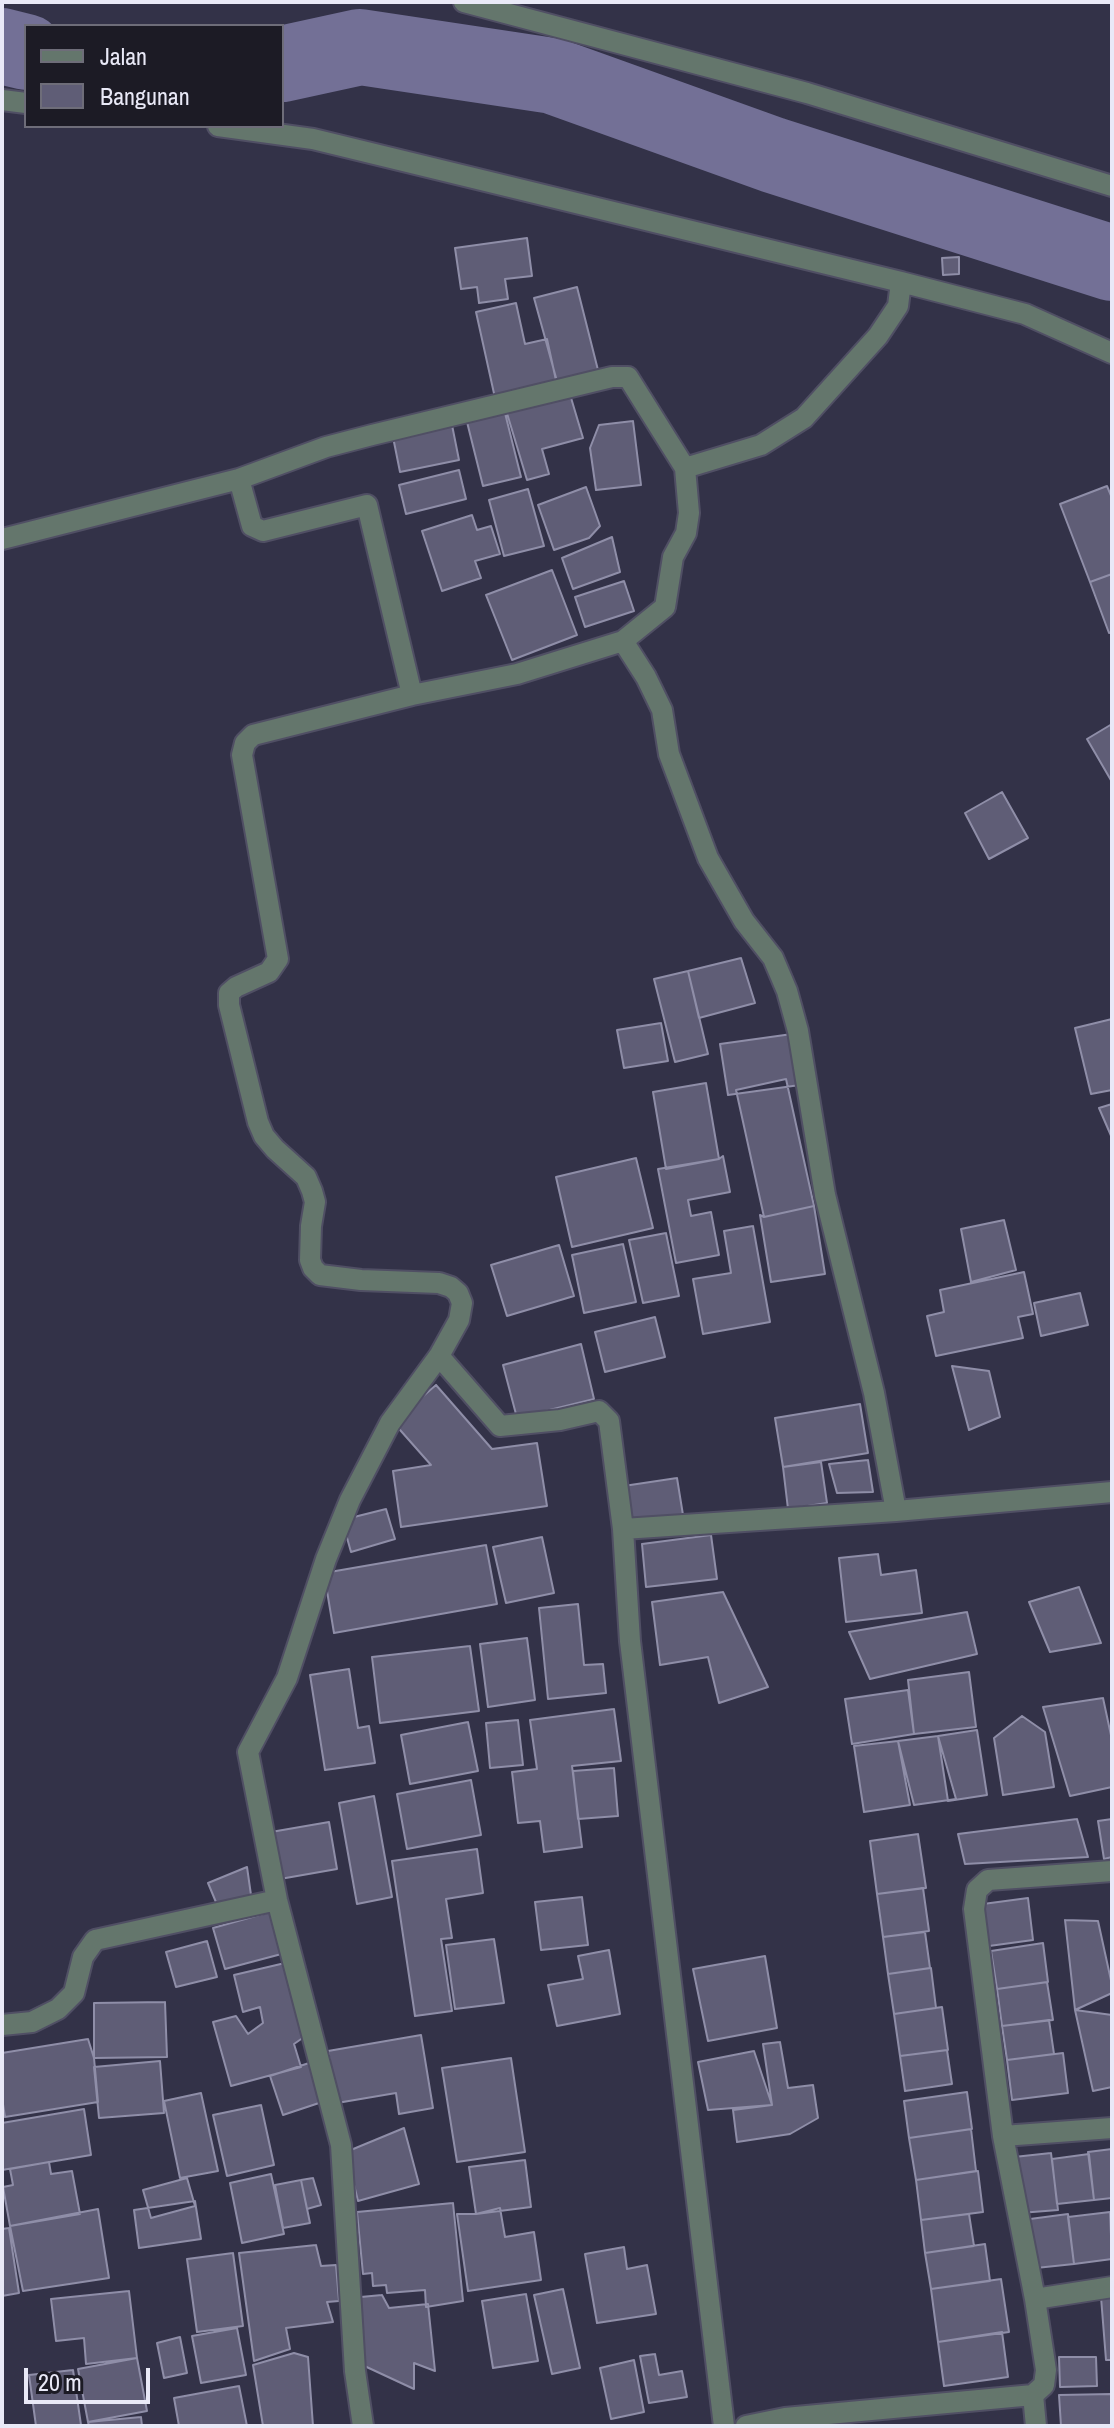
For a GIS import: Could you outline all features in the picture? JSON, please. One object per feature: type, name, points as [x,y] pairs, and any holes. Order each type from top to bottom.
[{"type":"street","points":[[464,2],[807,93],[1112,186]]},
{"type":"street","points":[[2,100],[24,103]]},
{"type":"street","points":[[233,128],[313,139],[901,282],[1025,314],[1112,353]]},
{"type":"street","points":[[685,468],[761,445],[804,418],[878,336],[898,306],[901,282]]},
{"type":"street","points":[[2,539],[239,479],[326,447],[612,377],[628,377],[685,468],[689,513],[686,533],[673,557],[665,607],[623,641],[517,674],[412,695],[273,729],[253,735],[245,743],[242,755],[278,959],[269,972],[236,987],[228,998],[264,1136],[306,1177],[312,1191],[315,1202],[310,1260],[313,1268],[320,1275],[361,1280],[439,1283],[458,1293],[462,1303],[459,1320],[439,1356],[390,1423],[350,1500],[326,1559],[287,1678],[248,1752],[277,1900],[341,2145],[355,2371],[363,2426]]},
{"type":"street","points":[[239,479],[252,526],[263,531],[367,505],[412,695]]},
{"type":"street","points":[[623,641],[662,710],[669,754],[708,858],[744,921],[773,958],[787,991],[798,1031],[825,1195],[874,1393],[896,1511]]},
{"type":"street","points":[[439,1356],[500,1426],[560,1420],[599,1411],[609,1421],[623,1529],[630,1641],[724,2426]]},
{"type":"street","points":[[623,1529],[896,1511],[1112,1492]]},
{"type":"street","points":[[746,2426],[785,2418],[1033,2395],[1044,2385],[1046,2370],[1035,2299],[1003,2136],[974,1909],[977,1890],[988,1880],[1112,1871]]},
{"type":"street","points":[[2,2025],[32,2022],[58,2009],[74,1993],[83,1957],[95,1940],[277,1900]]},
{"type":"street","points":[[1003,2136],[1112,2128]]},
{"type":"street","points":[[1035,2299],[1112,2287]]},
{"type":"street","points":[[1033,2395],[1036,2426]]},
{"type":"building","points":[[527,238],[532,276],[505,279],[508,299],[479,303],[477,287],[461,289],[455,248]]},
{"type":"building","points":[[959,257],[959,274],[943,275],[942,258]]},
{"type":"building","points":[[577,287],[599,374],[558,385],[534,298]]},
{"type":"building","points":[[516,303],[525,344],[547,339],[557,385],[495,398],[476,312]]},
{"type":"building","points":[[569,391],[583,438],[542,449],[549,474],[527,480],[506,410]]},
{"type":"building","points":[[504,409],[521,477],[483,486],[466,418]]},
{"type":"building","points":[[633,421],[641,485],[596,490],[590,448],[599,425]]},
{"type":"building","points":[[452,425],[459,460],[400,472],[393,437]]},
{"type":"building","points":[[459,470],[466,499],[406,514],[399,485]]},
{"type":"building","points":[[1107,486],[1112,498],[1112,574],[1090,582],[1060,504]]},
{"type":"building","points":[[586,487],[600,526],[589,538],[554,550],[538,505]]},
{"type":"building","points":[[528,489],[544,546],[504,556],[489,500]]},
{"type":"building","points":[[472,515],[477,530],[491,526],[500,554],[475,561],[481,578],[442,591],[422,531]]},
{"type":"building","points":[[612,537],[620,572],[573,589],[562,558]]},
{"type":"building","points":[[552,570],[577,635],[512,660],[486,595]]},
{"type":"building","points":[[1112,574],[1112,632],[1109,633],[1090,582]]},
{"type":"building","points":[[624,581],[634,611],[585,627],[575,597]]},
{"type":"building","points":[[1112,724],[1112,782],[1087,739]]},
{"type":"building","points":[[1002,792],[1028,838],[989,859],[965,813]]},
{"type":"building","points":[[741,958],[755,1003],[699,1018],[688,971]]},
{"type":"building","points":[[688,971],[708,1054],[675,1062],[654,979]]},
{"type":"building","points":[[1112,1019],[1112,1090],[1091,1094],[1075,1028]]},
{"type":"building","points":[[661,1023],[668,1061],[624,1068],[617,1030]]},
{"type":"building","points":[[792,1034],[800,1085],[728,1095],[720,1044]]},
{"type":"building","points":[[786,1079],[814,1206],[764,1217],[736,1090]]},
{"type":"building","points":[[706,1083],[719,1159],[666,1169],[653,1092]]},
{"type":"building","points":[[1112,1104],[1112,1138],[1099,1108]]},
{"type":"building","points":[[723,1156],[730,1192],[688,1200],[691,1216],[711,1212],[719,1255],[676,1263],[658,1169]]},
{"type":"building","points":[[636,1158],[653,1228],[572,1247],[556,1177]]},
{"type":"building","points":[[814,1206],[825,1274],[771,1282],[760,1215],[764,1217]]},
{"type":"building","points":[[1004,1220],[1016,1270],[971,1282],[961,1229]]},
{"type":"building","points":[[753,1226],[770,1322],[703,1334],[693,1279],[731,1273],[724,1231]]},
{"type":"building","points":[[666,1233],[679,1296],[643,1303],[629,1240]]},
{"type":"building","points":[[623,1244],[636,1302],[584,1313],[572,1255]]},
{"type":"building","points":[[559,1245],[574,1296],[507,1316],[491,1265]]},
{"type":"building","points":[[1024,1272],[1033,1314],[1018,1317],[1023,1338],[936,1356],[927,1316],[944,1312],[940,1290]]},
{"type":"building","points":[[1080,1293],[1088,1325],[1041,1336],[1034,1303]]},
{"type":"building","points":[[655,1317],[665,1357],[605,1372],[595,1332]]},
{"type":"building","points":[[581,1344],[594,1399],[517,1418],[503,1365]]},
{"type":"building","points":[[952,1366],[989,1371],[1000,1417],[969,1430]]},
{"type":"building","points":[[436,1385],[492,1449],[537,1443],[547,1506],[401,1527],[393,1471],[431,1465],[393,1422]]},
{"type":"building","points":[[860,1404],[868,1453],[783,1467],[775,1418]]},
{"type":"building","points":[[868,1460],[873,1492],[837,1493],[829,1464]]},
{"type":"building","points":[[821,1462],[827,1503],[788,1509],[783,1467]]},
{"type":"building","points":[[677,1478],[683,1515],[623,1524],[617,1487]]},
{"type":"building","points":[[386,1509],[395,1539],[351,1552],[342,1520]]},
{"type":"building","points":[[711,1535],[717,1579],[646,1587],[642,1544]]},
{"type":"building","points":[[542,1537],[554,1593],[506,1603],[493,1547]]},
{"type":"building","points":[[486,1545],[497,1604],[334,1633],[324,1573]]},
{"type":"building","points":[[878,1554],[881,1575],[916,1570],[922,1613],[846,1622],[839,1558]]},
{"type":"building","points":[[1079,1587],[1101,1643],[1050,1652],[1029,1602]]},
{"type":"building","points":[[723,1592],[768,1687],[719,1703],[708,1657],[660,1665],[652,1602]]},
{"type":"building","points":[[578,1604],[584,1665],[603,1664],[606,1693],[548,1699],[539,1608]]},
{"type":"building","points":[[967,1612],[977,1654],[870,1679],[849,1632]]},
{"type":"building","points":[[527,1638],[535,1700],[488,1707],[480,1644]]},
{"type":"building","points":[[470,1646],[479,1711],[380,1723],[372,1657]]},
{"type":"building","points":[[349,1669],[358,1728],[369,1726],[375,1763],[325,1770],[310,1675]]},
{"type":"building","points":[[969,1672],[976,1727],[914,1734],[908,1680]]},
{"type":"building","points":[[908,1690],[914,1734],[852,1744],[845,1699]]},
{"type":"building","points":[[1103,1698],[1112,1740],[1112,1787],[1070,1796],[1043,1707]]},
{"type":"building","points":[[614,1709],[621,1761],[572,1766],[582,1847],[544,1852],[540,1821],[518,1823],[512,1772],[537,1769],[530,1720]]},
{"type":"building","points":[[1022,1716],[1045,1732],[1054,1787],[1003,1795],[994,1738]]},
{"type":"building","points":[[518,1720],[523,1765],[490,1768],[486,1723]]},
{"type":"building","points":[[468,1722],[478,1771],[410,1784],[401,1735]]},
{"type":"building","points":[[977,1730],[987,1795],[948,1801],[938,1736]]},
{"type":"building","points":[[938,1736],[956,1799],[914,1805],[898,1741]]},
{"type":"building","points":[[898,1741],[910,1805],[864,1812],[854,1746]]},
{"type":"building","points":[[614,1768],[618,1816],[578,1819],[573,1771]]},
{"type":"building","points":[[471,1780],[481,1835],[407,1849],[397,1794]]},
{"type":"building","points":[[374,1796],[392,1897],[357,1904],[339,1803]]},
{"type":"building","points":[[1077,1819],[1088,1857],[965,1864],[958,1834]]},
{"type":"building","points":[[1112,1819],[1112,1857],[1104,1859],[1098,1821]]},
{"type":"building","points":[[329,1822],[337,1869],[280,1879],[271,1832]]},
{"type":"building","points":[[918,1834],[926,1888],[877,1894],[870,1841]]},
{"type":"building","points":[[477,1849],[483,1893],[446,1899],[452,1938],[441,1939],[452,2011],[415,2016],[392,1861]]},
{"type":"building","points":[[247,1867],[252,1902],[218,1907],[208,1883]]},
{"type":"building","points":[[923,1888],[929,1931],[883,1937],[877,1894]]},
{"type":"building","points":[[582,1897],[588,1945],[541,1950],[535,1902]]},
{"type":"building","points":[[1028,1898],[1033,1940],[989,1946],[983,1904]]},
{"type":"building","points":[[277,1910],[289,1952],[225,1969],[213,1928]]},
{"type":"building","points":[[1065,1920],[1098,1921],[1112,1985],[1112,1993],[1075,2010]]},
{"type":"building","points":[[925,1932],[930,1968],[888,1974],[883,1937]]},
{"type":"building","points":[[494,1939],[504,2003],[455,2009],[446,1945]]},
{"type":"building","points":[[207,1941],[217,1977],[176,1987],[166,1952]]},
{"type":"building","points":[[1043,1943],[1048,1982],[997,1989],[991,1951]]},
{"type":"building","points":[[609,1950],[620,2014],[557,2026],[548,1985],[583,1979],[578,1956]]},
{"type":"building","points":[[765,1956],[777,2028],[708,2041],[693,1969]]},
{"type":"building","points":[[285,1963],[304,2037],[294,2044],[301,2067],[231,2086],[213,2022],[236,2016],[248,2034],[263,2023],[260,2007],[243,2012],[234,1975]]},
{"type":"building","points":[[931,1968],[936,2008],[894,2014],[888,1974]]},
{"type":"building","points":[[1047,1982],[1053,2020],[1002,2026],[997,1989]]},
{"type":"building","points":[[165,2002],[167,2057],[94,2058],[94,2003]]},
{"type":"building","points":[[942,2007],[948,2050],[900,2056],[894,2014]]},
{"type":"building","points":[[1075,2010],[1112,2015],[1112,2087],[1093,2091]]},
{"type":"building","points":[[1049,2020],[1054,2054],[1007,2060],[1002,2026]]},
{"type":"building","points":[[421,2035],[433,2108],[399,2114],[396,2093],[337,2103],[328,2051]]},
{"type":"building","points":[[88,2039],[94,2058],[98,2102],[5,2117],[2,2053]]},
{"type":"building","points":[[780,2042],[788,2088],[813,2085],[818,2118],[790,2134],[737,2142],[733,2110],[772,2105],[763,2044]]},
{"type":"building","points":[[947,2050],[952,2084],[905,2091],[900,2056]]},
{"type":"building","points":[[754,2051],[772,2105],[708,2110],[698,2062]]},
{"type":"building","points":[[1063,2053],[1068,2093],[1012,2100],[1007,2060]]},
{"type":"building","points":[[511,2058],[525,2152],[457,2162],[442,2068]]},
{"type":"building","points":[[160,2061],[164,2113],[99,2118],[94,2067]]},
{"type":"building","points":[[315,2061],[328,2100],[283,2115],[270,2076]]},
{"type":"building","points":[[967,2092],[972,2129],[909,2138],[904,2101]]},
{"type":"building","points":[[201,2093],[218,2171],[180,2178],[164,2101]]},
{"type":"building","points":[[261,2105],[274,2165],[227,2176],[213,2115]]},
{"type":"building","points":[[84,2109],[91,2155],[2,2170],[2,2123]]},
{"type":"building","points":[[404,2128],[419,2184],[358,2201],[346,2152]]},
{"type":"building","points":[[971,2129],[976,2171],[916,2180],[909,2138]]},
{"type":"building","points":[[1112,2149],[1112,2198],[1094,2200],[1088,2152]]},
{"type":"building","points":[[1051,2153],[1058,2210],[1020,2213],[1014,2157]]},
{"type":"building","points":[[1089,2154],[1094,2200],[1057,2204],[1052,2159]]},
{"type":"building","points":[[525,2160],[531,2207],[476,2214],[469,2167]]},
{"type":"building","points":[[49,2162],[51,2174],[72,2171],[80,2214],[10,2226],[3,2187],[13,2185],[10,2169]]},
{"type":"building","points":[[978,2171],[983,2212],[921,2220],[916,2180]]},
{"type":"building","points":[[271,2174],[284,2234],[242,2243],[230,2183]]},
{"type":"building","points":[[187,2178],[195,2206],[151,2218],[143,2190]]},
{"type":"building","points":[[313,2178],[321,2205],[307,2209],[301,2180]]},
{"type":"building","points":[[301,2180],[310,2223],[283,2228],[275,2185]]},
{"type":"building","points":[[195,2201],[201,2239],[139,2248],[134,2210]]},
{"type":"building","points":[[453,2203],[463,2301],[426,2307],[425,2290],[387,2293],[386,2285],[373,2286],[372,2273],[363,2274],[357,2212]]},
{"type":"building","points":[[500,2208],[505,2237],[534,2232],[541,2280],[468,2291],[457,2214],[476,2214]]},
{"type":"building","points":[[98,2209],[109,2278],[23,2291],[10,2226]]},
{"type":"building","points":[[1110,2212],[1112,2259],[1074,2264],[1068,2217]]},
{"type":"building","points":[[969,2214],[974,2246],[925,2253],[921,2220]]},
{"type":"building","points":[[1068,2214],[1074,2264],[1036,2268],[1030,2219]]},
{"type":"building","points":[[9,2228],[19,2293],[2,2296],[2,2229]]},
{"type":"building","points":[[985,2244],[990,2281],[931,2289],[925,2253]]},
{"type":"building","points":[[316,2245],[321,2266],[336,2265],[339,2301],[327,2302],[333,2322],[286,2328],[290,2349],[254,2361],[239,2253]]},
{"type":"building","points":[[624,2247],[627,2269],[647,2265],[656,2314],[597,2323],[585,2254]]},
{"type":"building","points":[[233,2253],[243,2326],[197,2332],[187,2259]]},
{"type":"building","points":[[1001,2279],[1009,2332],[938,2342],[931,2289]]},
{"type":"building","points":[[563,2289],[580,2368],[552,2374],[534,2295]]},
{"type":"building","points":[[129,2291],[137,2358],[86,2364],[84,2338],[56,2341],[51,2299]]},
{"type":"building","points":[[526,2294],[538,2361],[493,2368],[482,2301]]},
{"type":"building","points":[[382,2295],[389,2308],[428,2304],[435,2371],[414,2363],[414,2389],[358,2363],[350,2298]]},
{"type":"building","points":[[1112,2296],[1112,2360],[1106,2360],[1101,2297]]},
{"type":"building","points":[[237,2328],[246,2375],[201,2383],[192,2336]]},
{"type":"building","points":[[1002,2332],[1008,2377],[944,2386],[938,2342]]},
{"type":"building","points":[[180,2337],[187,2373],[164,2378],[157,2343]]},
{"type":"building","points":[[294,2353],[308,2357],[313,2426],[263,2426],[253,2365]]},
{"type":"building","points":[[655,2354],[659,2375],[682,2371],[687,2397],[649,2403],[640,2356]]},
{"type":"building","points":[[1059,2357],[1096,2357],[1097,2386],[1060,2387]]},
{"type":"building","points":[[137,2358],[147,2411],[88,2422],[78,2369]]},
{"type":"building","points":[[634,2360],[644,2412],[611,2419],[600,2368]]},
{"type":"building","points":[[73,2370],[81,2425],[36,2426],[29,2375]]},
{"type":"building","points":[[239,2386],[247,2426],[179,2426],[174,2398]]},
{"type":"building","points":[[1112,2394],[1112,2426],[1061,2426],[1059,2395]]},
{"type":"building","points":[[141,2417],[142,2426],[89,2426],[88,2422]]},
{"type":"waterway","points":[[2,46],[24,52]]},
{"type":"waterway","points":[[284,64],[360,47],[553,76],[773,155],[1112,263]]}]
